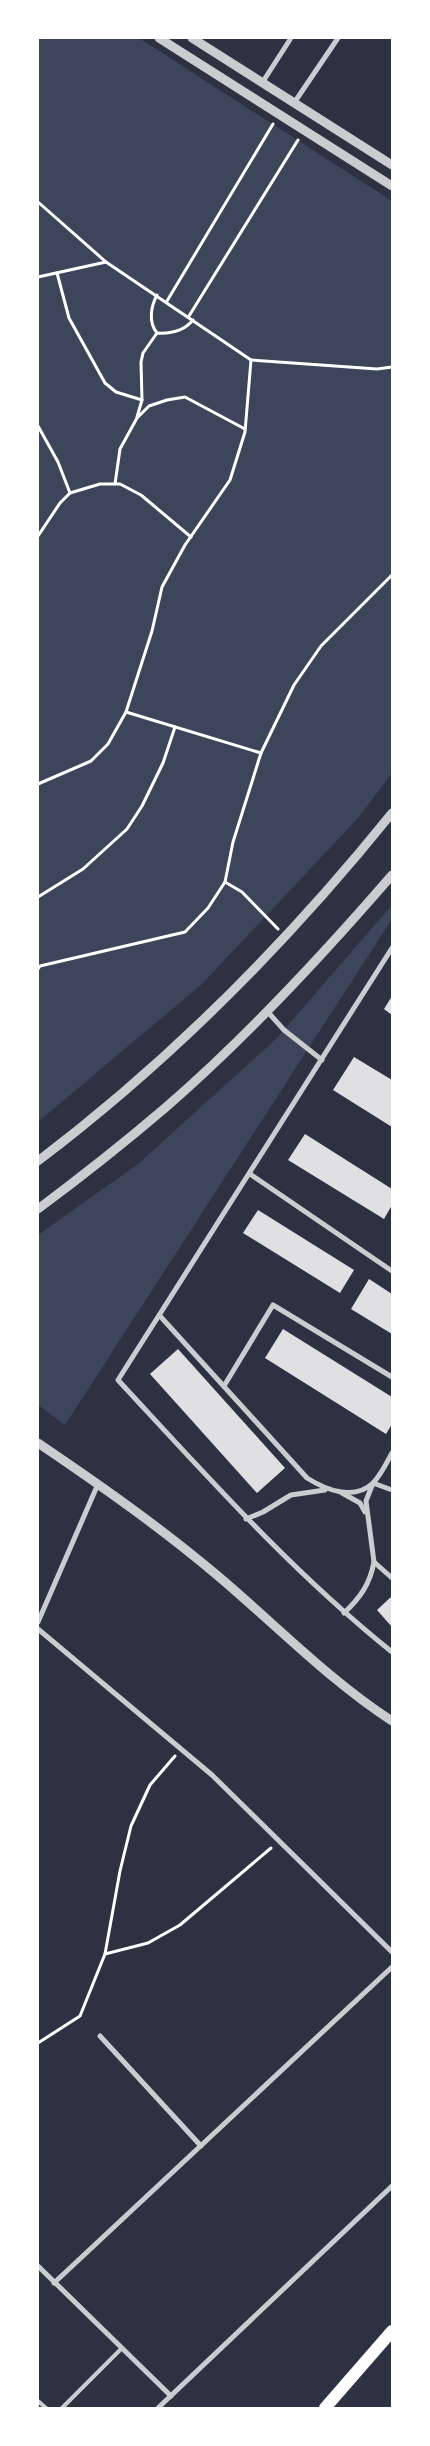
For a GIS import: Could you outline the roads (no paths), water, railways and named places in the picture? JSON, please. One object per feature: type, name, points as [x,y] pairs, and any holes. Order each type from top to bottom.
[{"type":"highway","points":[[325,2408],[392,2331]]},
{"type":"street","points":[[159,38],[392,186]]},
{"type":"street","points":[[192,38],[392,165]]},
{"type":"street","points":[[262,83],[292,38]]},
{"type":"street","points":[[294,103],[338,38]]},
{"type":"street","points":[[38,1161],[139,1078],[212,1011],[285,938],[392,813]]},
{"type":"street","points":[[38,1209],[92,1169],[165,1108],[266,1011],[392,875]]},
{"type":"street","points":[[392,948],[118,1380],[246,1519],[344,1613],[392,1652]]},
{"type":"street","points":[[266,1011],[284,1030],[322,1060]]},
{"type":"street","points":[[250,1174],[392,1271]]},
{"type":"street","points":[[224,1386],[273,1305],[392,1377]]},
{"type":"street","points":[[160,1316],[307,1478],[322,1487],[342,1492],[358,1491],[373,1483],[392,1490]]},
{"type":"street","points":[[38,1444],[150,1520],[212,1570],[358,1699],[392,1721]]},
{"type":"street","points":[[344,1613],[357,1601],[371,1578],[374,1562],[366,1514],[366,1501],[373,1483],[392,1453]]},
{"type":"street","points":[[38,1622],[98,1483]]},
{"type":"street","points":[[246,1519],[263,1512],[291,1495],[331,1490]]},
{"type":"street","points":[[342,1492],[360,1503],[366,1514]]},
{"type":"street","points":[[374,1562],[392,1578]]},
{"type":"street","points":[[38,1628],[212,1775],[392,1952]]},
{"type":"street","points":[[54,2283],[392,1967]]},
{"type":"street","points":[[100,2036],[201,2146]]},
{"type":"street","points":[[158,2408],[392,2186]]},
{"type":"street","points":[[38,2266],[171,2396]]},
{"type":"lane","points":[[62,2408],[122,2348]]},
{"type":"lane","points":[[38,2400],[46,2408]]}]
